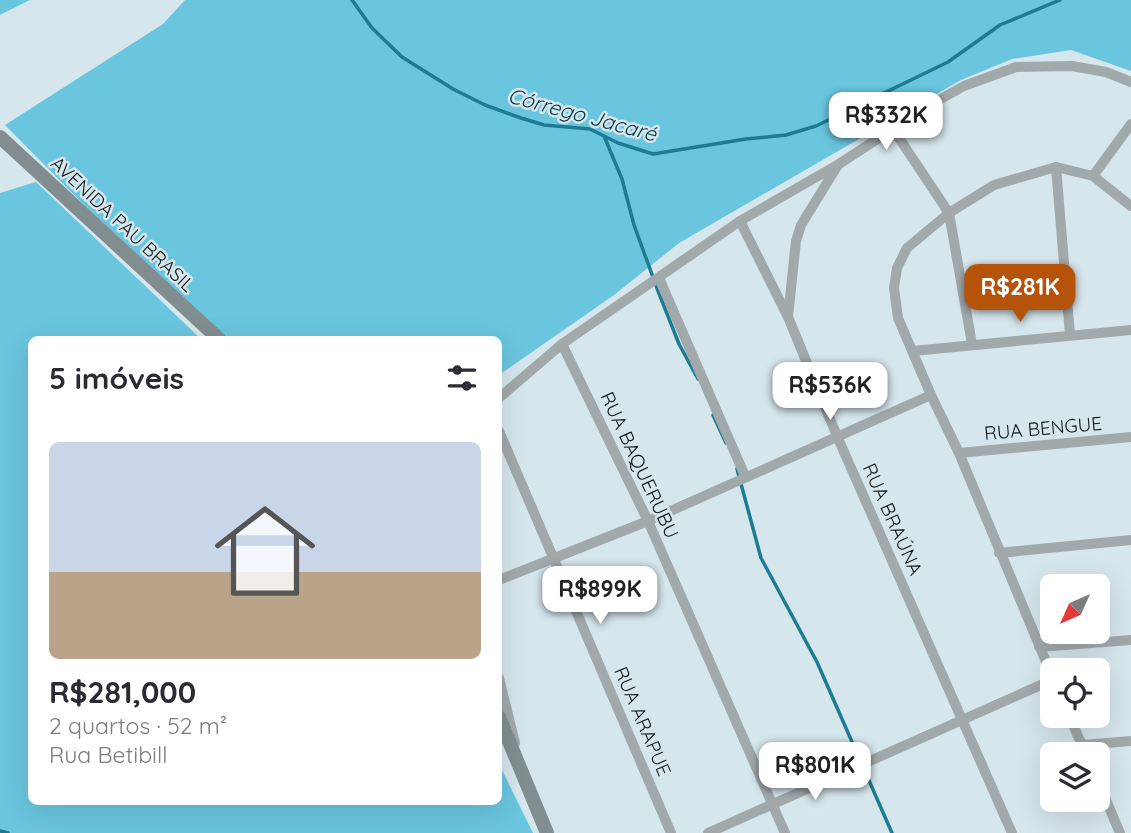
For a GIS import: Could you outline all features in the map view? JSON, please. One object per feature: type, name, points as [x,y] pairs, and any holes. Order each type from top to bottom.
[{"type":"main road","name":"AVENIDA PAU BRASIL","points":[[0,137],[216,336]]},
{"type":"main road","points":[[502,724],[547,833]]},
{"type":"street","points":[[502,395],[562,344],[740,221],[964,86],[1016,67],[1072,66],[1105,72],[1131,82]]},
{"type":"street","points":[[1093,176],[1131,124]]},
{"type":"street","points":[[893,129],[949,213],[972,344]]},
{"type":"street","points":[[788,317],[796,241],[802,225],[839,163]]},
{"type":"street","points":[[1056,167],[1070,335]]},
{"type":"street","points":[[1044,658],[959,453],[898,318],[894,288],[897,268],[907,248],[949,213],[994,185],[1056,167],[1093,176],[1131,206]]},
{"type":"street","name":"RUA BRAÚNA","points":[[740,221],[788,317],[837,436],[1012,833]]},
{"type":"street","points":[[655,281],[740,478]]},
{"type":"street","points":[[914,351],[1131,330]]},
{"type":"street","name":"RUA BAQUERUBU","points":[[562,344],[648,521],[785,833]]},
{"type":"street","points":[[502,579],[648,521],[931,394]]},
{"type":"street","name":"RUA BENGUE","points":[[959,453],[1131,437]]},
{"type":"street","name":"RUA ARAPUE","points":[[502,438],[671,833]]},
{"type":"street","points":[[999,553],[1131,540]]},
{"type":"street","points":[[1039,647],[1131,640]]},
{"type":"street","points":[[708,833],[1040,684]]},
{"type":"street","points":[[502,688],[518,760]]},
{"type":"street","points":[[1110,745],[1131,741]]},
{"type":"street","points":[[1110,810],[1120,833]]},
{"type":"shaded area","points":[[0,0],[30,0],[0,15]]},
{"type":"shaded area","points":[[185,0],[1131,0],[1131,71],[1071,50],[1012,59],[961,80],[679,243],[614,295],[502,373],[502,336],[225,336],[87,208],[5,125],[163,24]]},
{"type":"shaded area","points":[[36,182],[198,336],[28,336],[28,805],[502,805],[502,770],[533,833],[0,833],[0,193]]},
{"type":"waterway","name":"Córrego Jacaré","points":[[352,0],[372,28],[402,57],[453,89],[485,105],[521,118],[544,125],[590,129],[618,143],[653,154],[786,135],[816,126],[948,62],[1000,25],[1060,0]]},
{"type":"waterway","points":[[604,136],[622,179],[634,225],[658,291],[679,344],[698,379]]},
{"type":"waterway","points":[[713,415],[726,443]]},
{"type":"waterway","points":[[737,469],[761,558],[817,662],[892,833]]},
{"type":"waterway","points":[[0,831],[8,833]]}]
